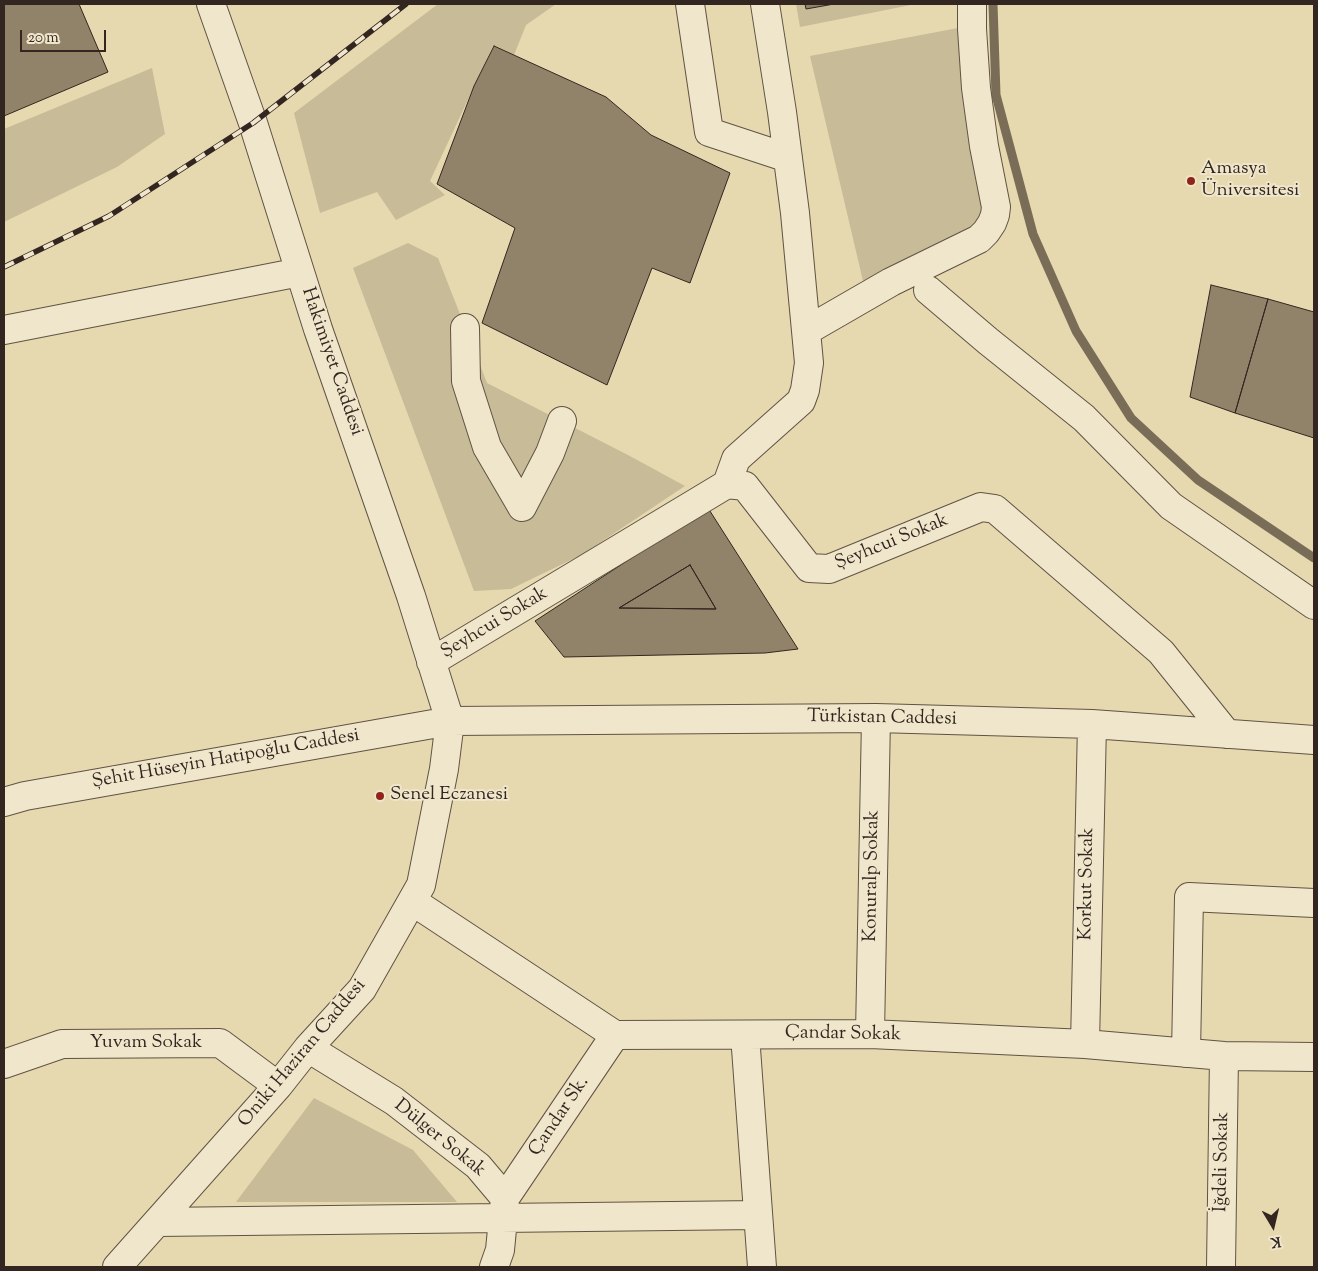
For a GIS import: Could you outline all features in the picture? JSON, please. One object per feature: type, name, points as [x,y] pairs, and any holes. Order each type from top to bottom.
[{"type":"street","name":"Hakimiyet Caddesi","points":[[211,4],[253,123],[318,329],[411,596],[450,721]]},
{"type":"street","points":[[690,4],[709,132],[788,158]]},
{"type":"street","points":[[727,484],[736,459],[801,402],[805,390],[809,363],[795,213],[781,102],[765,4]]},
{"type":"street","points":[[806,331],[891,282],[978,239],[992,223],[996,206],[984,146],[976,88],[972,4]]},
{"type":"street","points":[[4,330],[300,272]]},
{"type":"street","points":[[928,290],[1084,418],[1171,506],[1314,604]]},
{"type":"street","points":[[465,328],[466,381],[487,447],[522,507],[550,453],[562,421]]},
{"type":"street","name":"Şeyhcui Sokak","points":[[432,662],[727,484],[745,486],[809,568],[829,569],[981,507],[995,509],[1161,652],[1227,734]]},
{"type":"street","name":"Türkistan Caddesi","points":[[450,721],[876,718],[1092,724],[1314,740]]},
{"type":"street","name":"Konuralp Sokak","points":[[870,1034],[876,718]]},
{"type":"street","name":"Şehit Hüseyin Hatipoğlu Caddesi","points":[[4,802],[25,796],[450,721]]},
{"type":"street","name":"Oniki Haziran Caddesi","points":[[117,1267],[278,1086],[308,1048],[362,988],[421,885],[444,769],[450,721]]},
{"type":"street","name":"Korkut Sokak","points":[[1084,1044],[1092,724]]},
{"type":"street","points":[[1186,1053],[1189,896],[1314,903]]},
{"type":"street","points":[[412,901],[615,1035]]},
{"type":"street","name":"Çandar Sokak","points":[[615,1035],[870,1034],[1084,1044],[1224,1056],[1314,1058]]},
{"type":"street","name":"Çandar Sk.","points":[[504,1208],[615,1035]]},
{"type":"street","points":[[745,1035],[762,1267]]},
{"type":"street","name":"Yuvam Sokak","points":[[4,1064],[62,1044],[220,1043],[278,1086]]},
{"type":"street","name":"Dülger Sokak","points":[[308,1048],[394,1101],[478,1166],[504,1208]]},
{"type":"street","name":"İğdeli Sokak","points":[[1221,1267],[1224,1056]]},
{"type":"street","points":[[158,1222],[504,1208],[758,1215]]},
{"type":"street","points":[[494,1267],[500,1250],[504,1208]]},
{"type":"shaded area","points":[[438,4],[556,4],[526,25],[514,55],[493,46],[430,181],[445,195],[396,220],[377,192],[320,213],[294,113]]},
{"type":"shaded area","points":[[796,4],[916,4],[800,27]]},
{"type":"shaded area","points":[[958,28],[984,213],[981,222],[863,281],[810,56]]},
{"type":"shaded area","points":[[152,68],[165,134],[117,167],[4,222],[4,129]]},
{"type":"shaded area","points":[[408,243],[438,258],[487,383],[685,486],[583,554],[511,589],[474,591],[353,268]]},
{"type":"shaded area","points":[[314,1098],[413,1150],[457,1202],[236,1202]]},
{"type":"building","points":[[4,4],[79,4],[108,72],[4,116]]},
{"type":"building","points":[[805,4],[834,4],[806,9]]},
{"type":"building","points":[[494,46],[606,97],[651,135],[730,173],[690,283],[652,268],[607,385],[482,323],[515,228],[437,184],[474,86]]},
{"type":"building","points":[[1211,285],[1268,299],[1235,413],[1190,397]]},
{"type":"building","points":[[1268,299],[1314,312],[1314,438],[1235,413]]},
{"type":"building","points":[[708,508],[798,649],[765,653],[564,657],[535,621]],"holes":[[[690,565],[716,609],[619,608]]]},
{"type":"building","points":[[690,565],[716,609],[619,608]]},
{"type":"waterway","points":[[993,4],[996,95],[1033,234],[1076,331],[1131,418],[1198,480],[1314,558]]},
{"type":"railway","points":[[4,267],[109,216],[253,123],[406,4]]},
{"type":"place","name":"Amasya Üniversitesi","points":[[1191,181]]},
{"type":"place","name":"Senel Eczanesi","points":[[380,796]]}]
